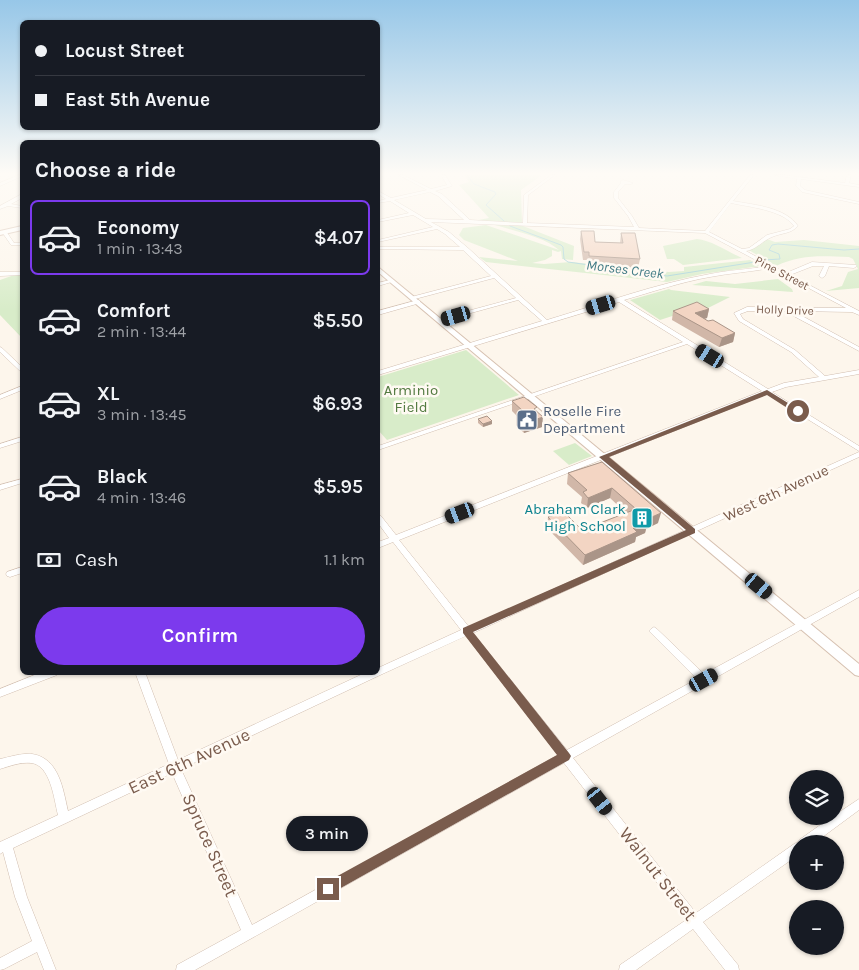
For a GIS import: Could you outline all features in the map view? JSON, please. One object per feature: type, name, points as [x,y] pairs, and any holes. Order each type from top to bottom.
[{"type":"street","points":[[426,220],[466,249],[546,322]]},
{"type":"street","points":[[437,220],[706,232],[716,220]]},
{"type":"street","points":[[632,220],[637,229]]},
{"type":"street","points":[[740,251],[751,249],[769,236],[792,230],[796,226],[793,220]]},
{"type":"street","points":[[380,241],[438,227]]},
{"type":"street","points":[[2,233],[20,228]]},
{"type":"street","name":"Pine Street","points":[[706,232],[856,312]]},
{"type":"street","points":[[2,233],[13,244],[20,244]]},
{"type":"street","points":[[380,248],[466,249]]},
{"type":"street","points":[[785,274],[812,264],[854,266]]},
{"type":"street","points":[[822,276],[827,264]]},
{"type":"street","points":[[380,372],[698,277],[770,267]]},
{"type":"street","points":[[380,272],[859,670]]},
{"type":"street","points":[[0,274],[20,274]]},
{"type":"street","points":[[380,312],[496,276]]},
{"type":"street","points":[[380,284],[392,281]]},
{"type":"street","points":[[440,320],[520,298]]},
{"type":"street","points":[[620,300],[859,449]]},
{"type":"street","name":"Holly Drive","points":[[824,378],[793,351],[744,322],[737,315],[739,311],[747,309],[856,312]]},
{"type":"street","points":[[787,311],[859,349]]},
{"type":"street","points":[[380,447],[687,342]]},
{"type":"street","points":[[0,349],[20,368]]},
{"type":"street","points":[[380,544],[787,384],[859,372]]},
{"type":"street","points":[[0,397],[20,389]]},
{"type":"street","points":[[2,443],[20,439]]},
{"type":"street","name":"West 6th Avenue","points":[[692,531],[859,454]]},
{"type":"street","points":[[0,488],[20,482]]},
{"type":"street","name":"Walnut Street","points":[[380,521],[734,970]]},
{"type":"street","name":"East 6th Avenue","points":[[380,671],[692,531]]},
{"type":"street","points":[[10,574],[20,571]]},
{"type":"street","points":[[182,970],[565,756],[805,625],[859,593]]},
{"type":"street","points":[[654,631],[704,680]]},
{"type":"street","points":[[0,694],[47,675]]},
{"type":"street","name":"Spruce Street","points":[[141,675],[175,767],[249,933]]},
{"type":"street","name":"East 6th Avenue","points":[[4,847],[371,675]]},
{"type":"street","points":[[0,764],[21,759],[32,759],[46,764],[52,771],[64,819]]},
{"type":"street","points":[[816,835],[859,804]]},
{"type":"street","points":[[4,847],[21,897],[50,970]]},
{"type":"street","points":[[625,970],[789,854]]},
{"type":"street","points":[[0,965],[40,944]]},
{"type":"green space","points":[[522,220],[522,223],[473,221]]},
{"type":"green space","points":[[486,225],[559,250],[546,241],[495,225],[523,226],[574,246],[573,260],[562,259],[561,251],[552,250],[552,256],[532,263],[571,262],[669,272],[684,271],[684,267],[750,260],[761,266],[702,274],[667,282],[486,262],[479,257],[518,261],[464,240],[459,235],[463,228]]},
{"type":"green space","points":[[764,238],[775,242],[804,240],[859,246],[859,288],[826,291],[842,286],[848,272],[858,269],[853,259],[829,256],[811,257],[794,259],[776,266],[747,249],[754,247]]},
{"type":"green space","points":[[697,239],[714,244],[742,258],[683,265],[674,259],[667,259],[663,246]]},
{"type":"green space","points":[[20,274],[20,336],[0,315],[0,280]]},
{"type":"green space","points":[[778,279],[792,289],[793,292],[692,285],[706,281],[735,284]]},
{"type":"green space","points":[[669,289],[730,297],[706,309],[700,307],[660,320],[630,300]]},
{"type":"green space","name":"Arminio Field","points":[[466,350],[519,395],[387,440],[380,432],[380,376]]},
{"type":"green space","points":[[575,443],[592,456],[569,465],[553,451]]},
{"type":"building","points":[[581,231],[594,231],[595,242],[623,243],[621,233],[635,233],[640,259],[589,256],[589,252],[584,252]]},
{"type":"building","points":[[697,302],[709,309],[695,313],[708,321],[713,320],[735,333],[722,338],[673,311]]},
{"type":"building","points":[[524,397],[537,407],[534,409],[543,417],[525,423],[516,415],[524,412],[512,401]]},
{"type":"building","points":[[487,416],[492,421],[483,424],[478,419]]},
{"type":"building","points":[[602,462],[661,513],[633,528],[637,532],[585,555],[548,517],[564,512],[582,530],[636,509],[612,488],[588,498],[583,492],[587,490],[568,473]]},
{"type":"waterway","name":"Morses Creek","points":[[510,226],[561,245],[563,247],[564,259],[568,262],[667,276],[755,262]]},
{"type":"waterway","name":"Morses Creek","points":[[764,260],[780,259],[779,254],[769,250],[772,245],[778,244],[844,250],[859,249]]},
{"type":"place","name":"Roselle Fire Department","points":[[527,420]]},
{"type":"place","name":"Abraham Clark High School","points":[[642,518]]},
{"type":"route","points":[[328,889],[565,756],[466,631],[692,531],[603,457],[767,392],[798,411]]}]
